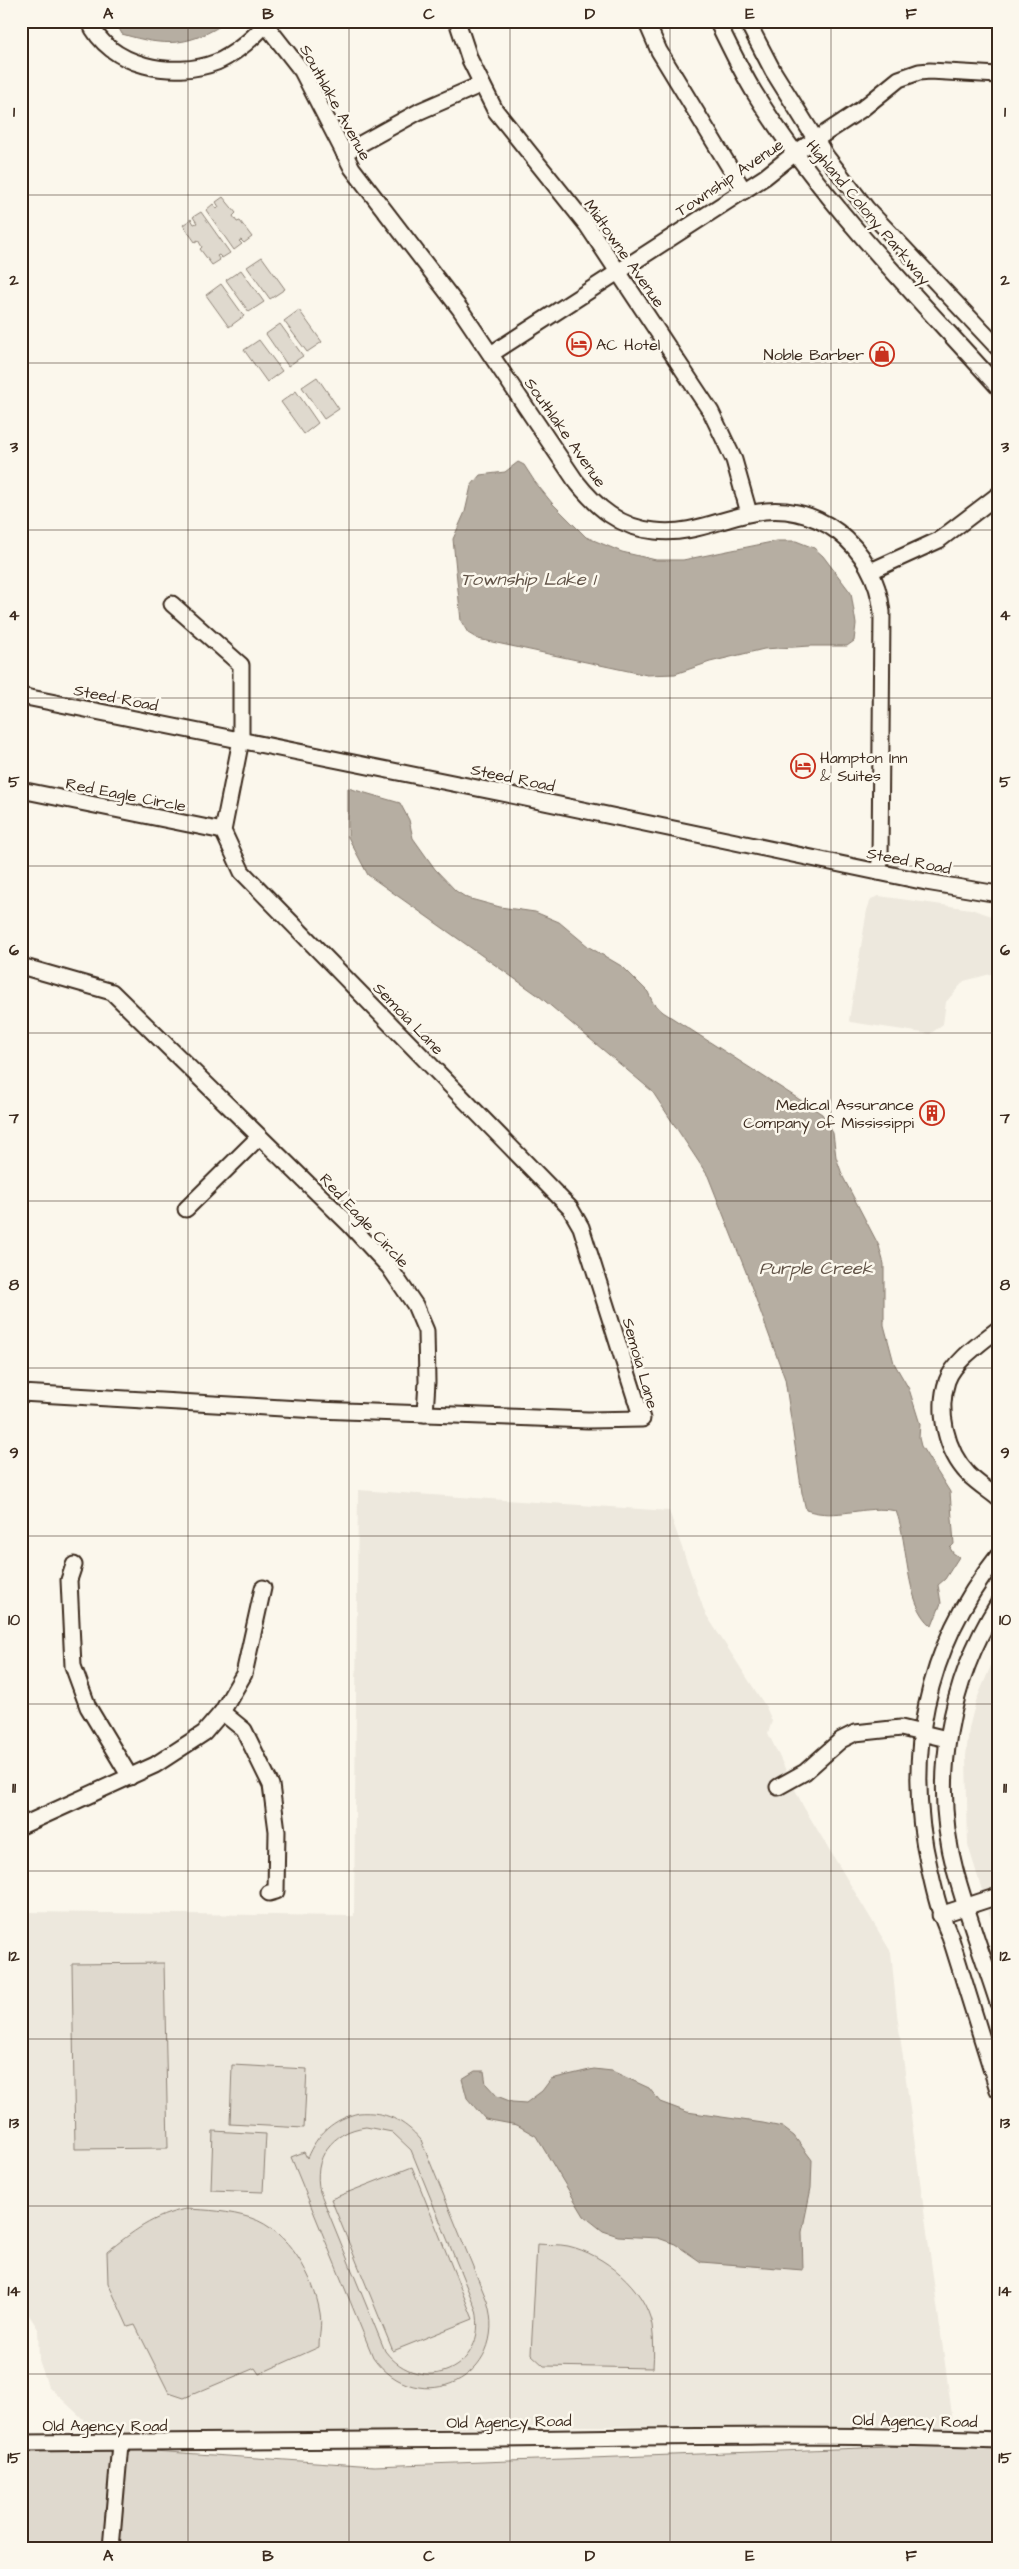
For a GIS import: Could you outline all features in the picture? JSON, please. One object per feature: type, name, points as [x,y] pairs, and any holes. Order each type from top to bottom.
[{"type":"street","points":[[89,21],[93,30],[108,48],[128,60],[149,66],[176,69],[218,61],[245,44],[268,23]]},
{"type":"street","name":"Midtowne Avenue","points":[[457,21],[470,60],[495,110],[587,225],[620,271],[722,429],[734,460],[749,513]]},
{"type":"street","points":[[646,21],[659,51],[744,190]]},
{"type":"street","name":"Highland Colony Parkway","points":[[717,21],[754,91],[796,153],[854,226],[998,386]]},
{"type":"street","name":"Highland Colony Parkway","points":[[747,21],[773,70],[818,138],[826,156],[867,209],[998,348]]},
{"type":"street","name":"Southlake Avenue","points":[[268,23],[302,71],[352,168],[460,309],[575,480],[591,500],[614,518],[638,528],[670,532],[712,525],[749,513],[782,512],[818,520],[853,545],[871,571],[878,586],[882,622],[880,862],[878,872]]},
{"type":"street","name":"Township Avenue","points":[[491,354],[744,190],[909,75],[930,71],[998,75]]},
{"type":"street","points":[[344,153],[420,111],[482,84]]},
{"type":"street","points":[[871,571],[939,540],[998,495]]},
{"type":"street","points":[[172,604],[241,665],[241,740],[224,831]]},
{"type":"street","name":"Steed Road","points":[[21,696],[878,872],[998,894]]},
{"type":"street","name":"Red Eagle Circle","points":[[21,790],[224,831]]},
{"type":"street","name":"Semoia Lane","points":[[224,831],[242,872],[570,1208],[581,1227],[642,1419],[588,1420],[425,1414]]},
{"type":"street","name":"Red Eagle Circle","points":[[21,966],[112,992],[350,1225],[389,1267],[414,1304],[426,1332],[427,1382],[425,1414]]},
{"type":"street","points":[[186,1209],[259,1137]]},
{"type":"street","points":[[998,1329],[966,1354],[948,1380],[943,1413],[949,1446],[967,1473],[998,1498]]},
{"type":"street","points":[[21,1393],[425,1414]]},
{"type":"street","points":[[998,1556],[972,1591],[946,1642],[929,1692],[921,1734],[917,1779],[923,1842],[940,1916],[950,1936],[998,2090]]},
{"type":"street","points":[[74,1565],[69,1580],[73,1666],[88,1707],[130,1777]]},
{"type":"street","points":[[21,1826],[155,1765],[204,1733],[222,1712],[244,1674],[263,1588]]},
{"type":"street","points":[[998,1604],[967,1666],[948,1739],[944,1770],[947,1825],[955,1870],[998,2003]]},
{"type":"street","points":[[222,1712],[244,1730],[271,1785],[277,1831],[277,1880],[276,1891],[269,1892]]},
{"type":"street","points":[[778,1787],[805,1772],[841,1740],[856,1732],[901,1728],[948,1739]]},
{"type":"street","points":[[940,1916],[998,1896]]},
{"type":"street","points":[[982,2440],[998,2434]]},
{"type":"street","name":"Old Agency Road","points":[[21,2442],[120,2444],[686,2436],[898,2436],[998,2440]]},
{"type":"street","points":[[982,2440],[998,2446]]},
{"type":"street","points":[[111,2548],[120,2444]]},
{"type":"shaded area","points":[[223,197],[236,213],[233,216],[237,222],[240,221],[252,237],[244,243],[241,240],[239,241],[242,244],[234,250],[206,210],[213,204],[217,209],[219,207],[216,202]]},
{"type":"shaded area","points":[[201,212],[230,253],[222,258],[219,255],[217,256],[220,260],[212,265],[200,249],[202,247],[198,240],[195,242],[183,225],[191,219],[194,224],[197,223],[193,217]]},
{"type":"shaded area","points":[[262,257],[285,289],[270,299],[247,267]]},
{"type":"shaded area","points":[[241,270],[264,302],[249,312],[226,280]]},
{"type":"shaded area","points":[[221,284],[244,316],[229,327],[206,295]]},
{"type":"shaded area","points":[[299,310],[322,342],[307,352],[284,321]]},
{"type":"shaded area","points":[[280,324],[303,356],[288,366],[266,334]]},
{"type":"shaded area","points":[[259,340],[282,371],[267,382],[244,350]]},
{"type":"shaded area","points":[[317,377],[339,409],[324,419],[302,387]]},
{"type":"shaded area","points":[[296,391],[318,423],[304,434],[281,402]]},
{"type":"shaded area","points":[[879,896],[971,909],[998,918],[998,972],[964,981],[946,1002],[943,1024],[930,1034],[850,1022],[849,1020],[867,910],[871,899]]},
{"type":"shaded area","points":[[358,1490],[669,1511],[705,1613],[766,1707],[772,1721],[768,1733],[803,1806],[891,1952],[897,2014],[954,2429],[574,2426],[82,2437],[83,2419],[48,2386],[39,2360],[38,2329],[25,2309],[25,1912],[354,1916]]},
{"type":"shaded area","points":[[998,1649],[998,1942],[968,1845],[966,1756],[969,1728],[976,1701]]},
{"type":"shaded area","points":[[164,1963],[168,2148],[75,2149],[72,1964]]},
{"type":"shaded area","points":[[232,2065],[307,2069],[304,2128],[230,2124]]},
{"type":"shaded area","points":[[359,2113],[386,2115],[408,2127],[421,2140],[487,2301],[491,2328],[486,2351],[473,2369],[456,2382],[435,2387],[413,2386],[392,2376],[373,2357],[291,2157],[304,2152],[307,2158],[311,2149],[327,2129],[341,2119]],"holes":[[[366,2127],[392,2132],[411,2150],[476,2310],[477,2330],[472,2347],[462,2361],[449,2370],[433,2374],[416,2373],[400,2365],[385,2351],[320,2192],[319,2168],[327,2148],[334,2140],[343,2134]]]},
{"type":"shaded area","points":[[213,2131],[266,2134],[263,2192],[211,2190]]},
{"type":"shaded area","points":[[412,2167],[473,2319],[393,2351],[331,2199]]},
{"type":"shaded area","points":[[186,2209],[227,2212],[251,2218],[277,2233],[288,2244],[305,2270],[317,2299],[321,2317],[319,2347],[259,2374],[255,2368],[184,2398],[169,2393],[135,2325],[128,2327],[108,2283],[107,2252],[135,2231],[154,2220]]},
{"type":"shaded area","points":[[537,2244],[564,2245],[582,2250],[609,2265],[632,2286],[648,2311],[652,2325],[653,2368],[544,2366],[531,2354]]},
{"type":"shaded area","points":[[21,2442],[374,2466],[998,2443],[998,2548],[21,2548]]},
{"type":"water","points":[[115,21],[228,21],[214,30],[189,40],[165,42],[122,34]]},
{"type":"water","name":"Township Lake 1","points":[[518,462],[524,465],[552,503],[586,537],[622,552],[656,560],[683,560],[777,541],[796,541],[814,548],[823,556],[851,593],[856,624],[854,641],[847,646],[764,649],[710,662],[675,674],[647,675],[478,639],[468,633],[461,621],[453,539],[465,512],[471,486],[480,475],[505,472]]},
{"type":"water","name":"Purple Creek","points":[[348,788],[400,803],[409,820],[413,838],[435,869],[456,891],[467,898],[500,907],[535,912],[559,922],[589,947],[623,967],[648,992],[653,1003],[663,1012],[822,1114],[833,1133],[836,1157],[843,1177],[879,1246],[884,1264],[884,1325],[894,1363],[909,1389],[920,1424],[919,1438],[921,1446],[950,1492],[954,1544],[950,1548],[959,1557],[945,1579],[938,1585],[941,1603],[932,1626],[923,1616],[916,1603],[896,1511],[873,1509],[829,1514],[806,1510],[785,1379],[746,1272],[708,1176],[652,1091],[539,996],[368,875],[348,837]]},
{"type":"water","points":[[594,2069],[612,2071],[649,2088],[660,2102],[687,2112],[782,2127],[794,2136],[812,2160],[811,2188],[802,2232],[803,2270],[701,2262],[675,2244],[658,2238],[618,2236],[603,2231],[584,2216],[536,2136],[517,2125],[485,2119],[467,2098],[462,2079],[475,2071],[484,2071],[486,2084],[497,2096],[512,2102],[526,2103],[542,2091],[551,2079]]},
{"type":"place","name":"AC Hotel","points":[[579,344]]},
{"type":"place","name":"Noble Barber","points":[[882,354]]},
{"type":"place","name":"Hampton Inn & Suites","points":[[803,766]]},
{"type":"place","name":"Medical Assurance Company of Mississippi","points":[[932,1113]]}]
